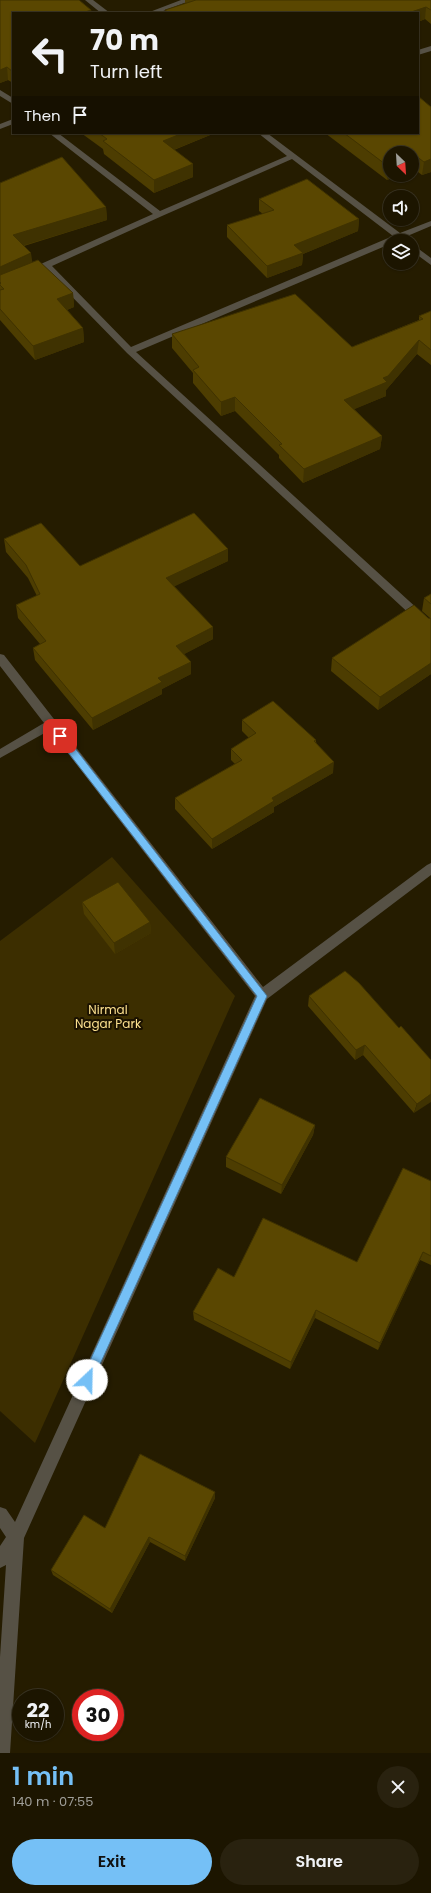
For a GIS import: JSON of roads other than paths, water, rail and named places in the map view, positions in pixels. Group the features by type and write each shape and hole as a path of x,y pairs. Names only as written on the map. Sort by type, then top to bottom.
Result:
{"street":[{"path":"89,0 105,12"},
{"path":"154,12 188,0"},
{"path":"419,53 431,48"},
{"path":"0,92 12,101"},
{"path":"0,127 12,121"},
{"path":"54,134 159,214"},
{"path":"263,134 394,234"},
{"path":"33,271 292,156"},
{"path":"410,234 431,223"},
{"path":"130,351 383,246"},
{"path":"419,253 431,262"},
{"path":"46,265 130,351 431,627"},
{"path":"0,658 262,996"},
{"path":"0,754 51,724"},
{"path":"0,1560 16,1537 262,996 431,868"},
{"path":"0,1515 16,1537 2,1753"}],"park label":[{"name":"Nirmal Nagar Park","path":"108,1016"}]}
